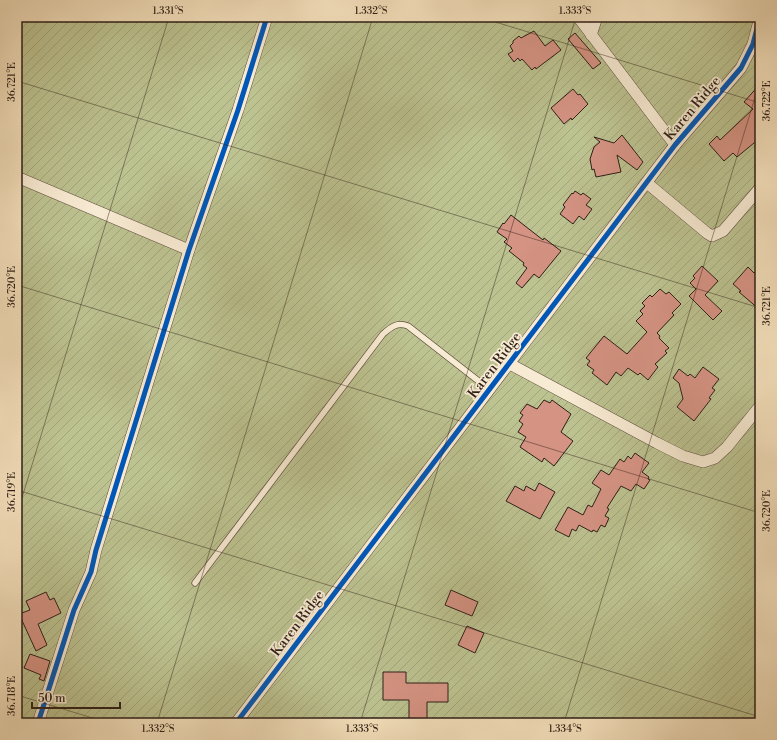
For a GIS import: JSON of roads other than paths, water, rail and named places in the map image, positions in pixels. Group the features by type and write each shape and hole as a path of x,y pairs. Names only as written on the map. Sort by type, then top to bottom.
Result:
{"street":[{"path":"38,723 74,610 91,572 96,550 189,250 238,110 267,17"},
{"path":"578,17 675,145"},
{"path":"591,34 597,17"},
{"name":"Karen Ridge","path":"236,723 675,145 741,68 753,44 760,17"},
{"path":"17,177 189,250"},
{"path":"647,183 712,236 723,231 760,188"},
{"name":"Karen Ridge","path":"510,364 657,443 684,456 703,462 715,458 727,447 760,406"}],"lane":[{"path":"195,583 383,334 392,326 402,324 408,326 490,390"}]}
